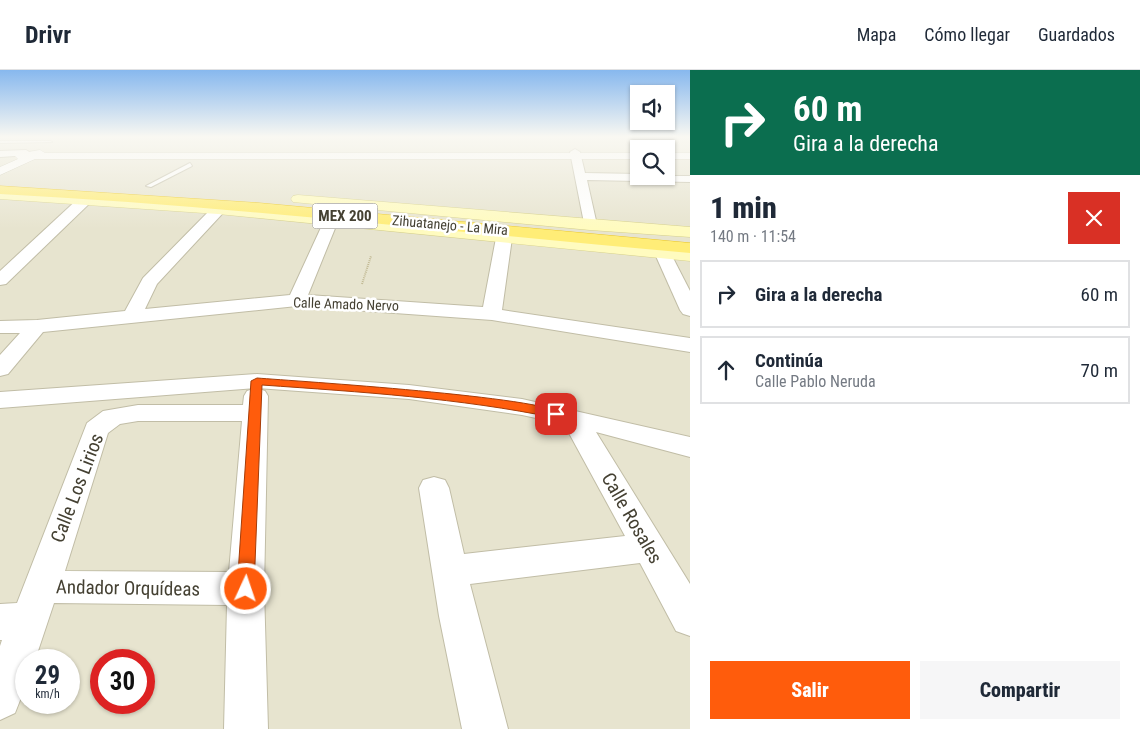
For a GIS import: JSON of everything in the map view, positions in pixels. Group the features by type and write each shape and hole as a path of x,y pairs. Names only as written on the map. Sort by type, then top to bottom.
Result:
{"highway":[{"name":"Zihuatanejo - La Mira","path":"0,182 406,210 690,240"},
{"name":"Zihuatanejo - La Mira","path":"0,190 93,194 228,204 690,248"}],"main road":[{"path":"0,178 149,186 406,210 690,232"},
{"path":"0,195 86,199 218,210 690,256"}],"street":[{"path":"578,168 590,225"},
{"path":"580,176 690,179"},
{"path":"0,280 86,199"},
{"path":"132,316 149,282 218,210"},
{"path":"297,300 331,221"},
{"path":"492,314 504,238"},
{"path":"663,254 690,310"},
{"name":"Calle Amado Nervo","path":"0,328 297,300 492,314 690,345"},
{"path":"0,369 37,326"},
{"path":"0,400 256,397 409,392 522,407 690,446"},
{"path":"246,729 246,589 256,397"},
{"name":"Calle Los Lirios","path":"0,698 24,610 96,429 112,417 256,397"},
{"name":"Calle Rosales","path":"574,418 690,618"},
{"path":"434,488 458,616 485,729"},
{"path":"449,571 649,548"},
{"name":"Andador Orquídeas","path":"24,610 246,589"}],"lane":[{"path":"149,186 185,168"}],"path":[{"path":"355,304 371,256"}],"shaded area":[{"path":"0,168 630,168 630,185 675,185 675,168 690,168 690,729 0,729"}],"route":[{"path":"246,589 257,381 409,392 522,407 556,414"}]}
